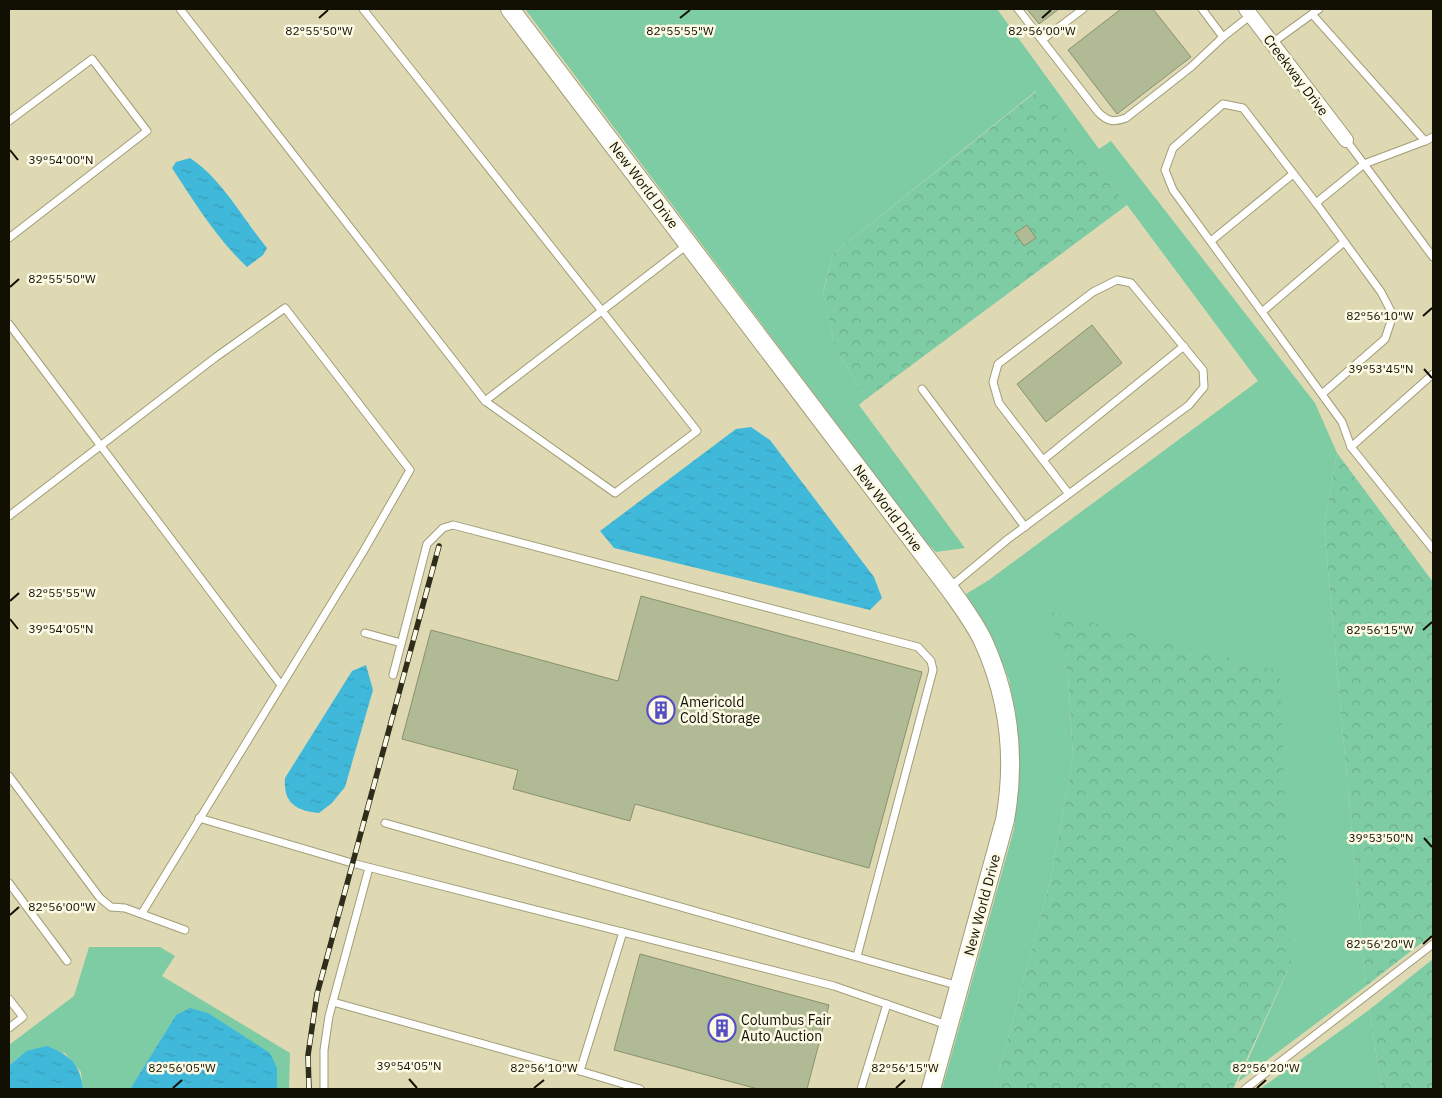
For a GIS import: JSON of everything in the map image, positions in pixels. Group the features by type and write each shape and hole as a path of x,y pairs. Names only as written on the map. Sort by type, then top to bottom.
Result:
{"street":[{"name":"New World Drive","path":"510,9 949,588 984,642 999,681 1011,749 1012,786 1006,820 931,1089"},
{"name":"Creekway Drive","path":"1249,12 1346,140"}],"lane":[{"path":"180,9 486,400 615,493 697,431 363,9"},
{"path":"1018,9 1098,112 1106,120 1116,122 1126,118 1191,68 1249,12"},
{"path":"1042,40 1083,9"},
{"path":"1202,9 1223,37"},
{"path":"1272,43 1319,9"},
{"path":"1312,14 1425,141"},
{"path":"9,121 92,59 147,131 9,238"},
{"path":"1322,394 1385,339 1393,314 1381,292 1243,108 1223,104 1173,148 1165,170 1173,190 1342,422 1351,447 1433,549"},
{"path":"1316,203 1364,164 1433,137"},
{"path":"1346,140 1433,257"},
{"path":"1211,241 1293,174"},
{"path":"1262,312 1344,242"},
{"path":"486,400 688,243"},
{"path":"949,588 1025,527 1190,405 1204,387 1203,370 1131,283 1117,280 1093,292 998,364 993,382 999,403 1069,494"},
{"path":"9,516 216,357 285,308 410,470 363,552 198,818 142,913"},
{"path":"9,324 281,685"},
{"path":"1042,460 1184,346"},
{"path":"1351,447 1432,378"},
{"path":"922,389 1025,527"},
{"path":"393,675 427,544 444,528 453,525 918,647 931,661 933,670 857,956"},
{"path":"365,633 401,643"},
{"path":"9,776 100,898 111,907 142,913 185,930"},
{"path":"198,818 369,868 834,986 949,1025"},
{"path":"385,823 960,986"},
{"path":"324,1089 324,1050 333,1002 369,868"},
{"path":"9,883 67,961"},
{"path":"580,1071 623,932"},
{"path":"1245,1089 1433,944"},
{"path":"9,999 23,1017 9,1028"},
{"path":"333,1002 640,1089"},
{"path":"861,1089 887,1004"}],"green space":[{"path":"525,9 997,9 1099,149 1111,141 1315,403 1337,453 1324,527 1366,986 1238,1082 1291,963 1048,611 1068,674 1073,757 1050,883 994,1089 942,1089 1014,829 1019,775 1016,721 1009,680 992,640 966,594 989,580 1258,381 1127,205 1036,91 833,254 823,292 835,347 866,399 859,405 965,548 936,552 925,541"},
{"path":"1037,91 1127,205 866,399 835,347 823,293 833,254"},
{"path":"1337,453 1433,582 1433,934 1366,986 1324,527"},
{"path":"1047,611 1280,671 1291,963 1233,1089 994,1089 1050,883 1073,757 1068,674"},
{"path":"89,947 160,947 175,956 162,976 290,1053 289,1089 277,1089 277,1068 176,1015 130,1089 83,1089 81,1072 65,1053 26,1051 9,1066 9,1045 74,996"},
{"path":"1433,959 1433,1089 1382,1089 1369,1010"},
{"path":"1369,1010 1382,1089 1260,1089"}],"water":[{"path":"190,158 202,167 222,188 267,248 263,255 247,267 216,233 172,168 176,162"},
{"path":"751,427 770,440 874,577 882,598 870,610 614,548 600,531 736,429"},
{"path":"366,665 373,690 345,787 332,803 319,813 298,808 289,800 286,794 285,778 352,671"},
{"path":"190,1008 208,1013 270,1053 277,1068 277,1089 130,1089 176,1015"},
{"path":"47,1046 68,1057 79,1073 83,1089 9,1089 9,1066 26,1051"}],"building":[{"path":"1027,9 1059,9 1039,24"},
{"path":"1121,9 1153,9 1191,57 1117,114 1068,50"},
{"path":"1027,225 1036,238 1024,246 1015,233"},
{"path":"1092,325 1122,363 1046,422 1017,384"},
{"name":"Americold Cold Storage","path":"641,596 922,672 869,868 635,804 630,821 513,789 518,770 402,739 431,630 618,681"},
{"name":"Columbus Fair Auto Auction","path":"640,954 829,1005 807,1089 758,1089 614,1050"}],"railway":[{"path":"309,1089 308,1055 317,994 439,546"}],"place":[{"name":"Americold Cold Storage","path":"661,710"},
{"name":"Columbus Fair Auto Auction","path":"722,1028"}]}
